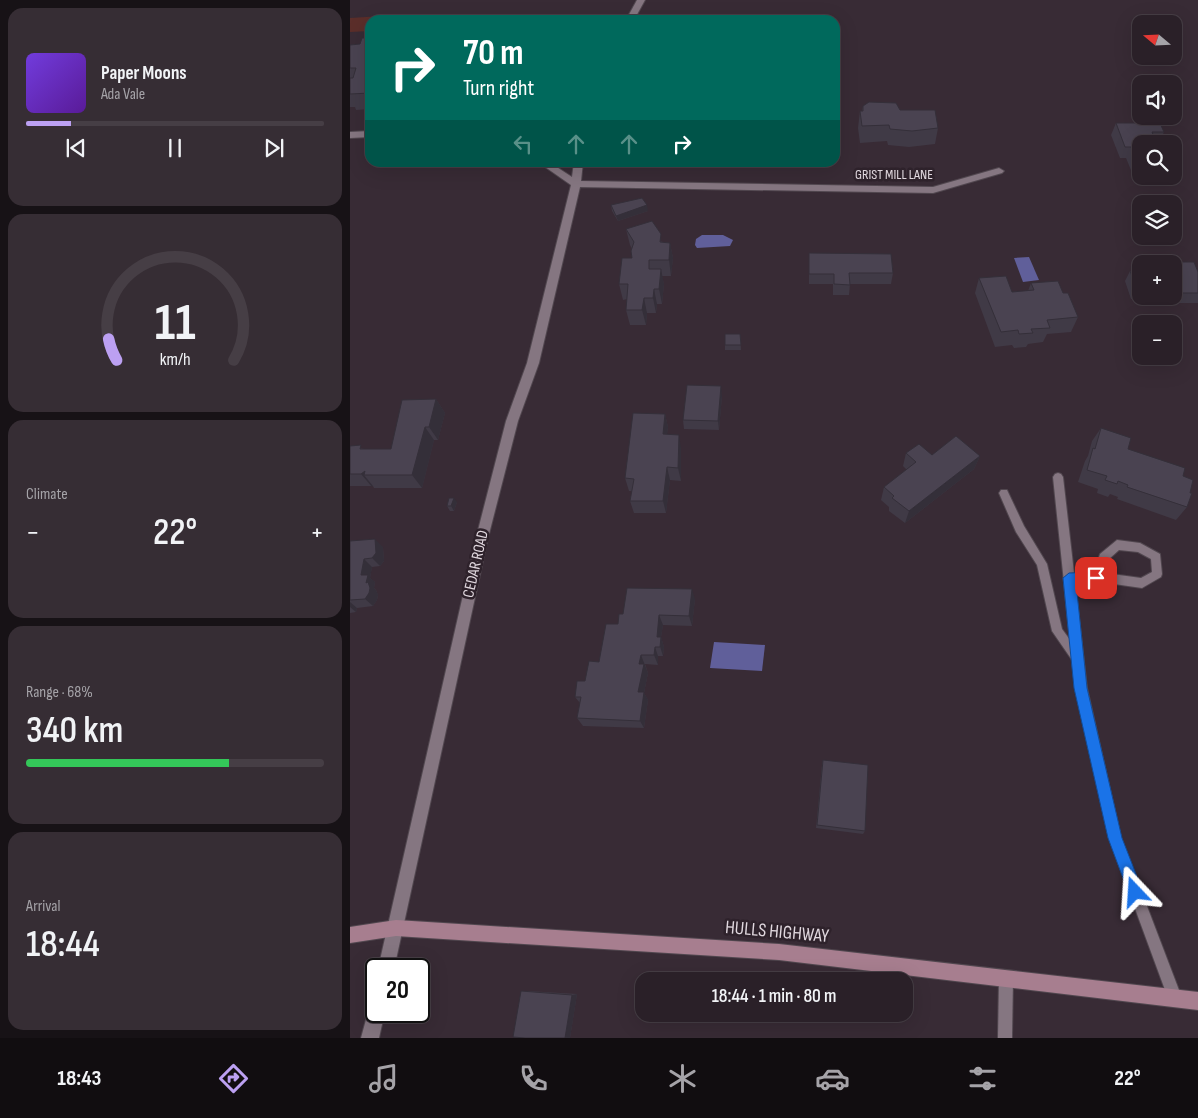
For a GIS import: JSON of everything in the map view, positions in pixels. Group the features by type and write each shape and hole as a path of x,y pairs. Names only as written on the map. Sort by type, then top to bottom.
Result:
{"street":[{"path":"633,15 641,0"},
{"path":"350,135 365,134"},
{"path":"550,167 576,184"},
{"name":"CEDAR ROAD","path":"389,958 482,538 512,421 532,363 576,184 578,167"},
{"name":"GRIST MILL LANE","path":"576,184 933,190 999,170"},
{"name":"HULLS HIGHWAY","path":"350,935 396,928 780,952 1198,1001"},
{"path":"370,1038 373,1023"}],"lane":[{"path":"1058,477 1081,688 1115,838 1175,998"},
{"path":"1004,494 1020,529 1042,564 1057,630 1078,657"},
{"path":"1069,578 1107,578 1142,583 1158,574 1156,557 1140,548 1117,545 1104,557 1107,578"},
{"path":"1004,1038 1006,978"}],"shaded area":[{"path":"365,17 365,31 350,32 350,18"},
{"path":"702,235 723,235 733,240 730,246 697,248 695,245 696,239"},
{"path":"1029,257 1039,280 1023,282 1014,258"},
{"path":"714,642 765,645 762,671 710,668"}],"building":[{"path":"362,38 365,38 365,93 350,94 350,78 353,78 356,68 350,68 350,45 360,44"},
{"path":"869,102 896,103 900,110 935,110 938,128 912,131 890,129 889,125 862,126 860,111 863,111 863,106"},
{"path":"1116,123 1161,125 1164,132 1152,132 1153,135 1132,135 1132,149 1131,147 1125,147"},
{"path":"642,198 647,205 616,216 611,205"},
{"path":"652,221 661,234 660,242 670,243 669,260 649,260 649,269 661,269 659,289 654,289 653,298 644,298 642,310 626,310 628,284 619,284 622,258 632,258 631,251 634,242 626,229"},
{"path":"809,253 891,254 893,273 849,273 850,285 834,284 834,274 809,274"},
{"path":"1182,262 1194,262 1198,272 1198,293 1182,293"},
{"path":"1006,276 1012,292 1034,290 1031,283 1058,281 1063,293 1068,293 1078,317 1047,320 1050,328 1031,329 1033,333 1019,334 1018,330 1001,332 979,278"},
{"path":"725,334 740,334 741,345 725,345"},
{"path":"687,385 721,386 718,421 683,420"},
{"path":"436,399 429,427 425,427 412,475 364,475 365,471 361,474 350,474 350,446 361,445 360,449 391,449 402,400"},
{"path":"633,413 665,414 663,434 679,435 678,468 667,467 663,501 630,501 634,479 625,478"},
{"path":"1101,428 1131,438 1128,449 1185,468 1183,476 1193,480 1190,493 1192,493 1187,507 1127,487 1128,485 1118,481 1117,484 1105,480 1107,476 1087,470"},
{"path":"956,436 980,456 909,511 892,498 894,496 884,487 916,462 906,453 919,444 932,455"},
{"path":"449,498 454,498 451,506 447,506"},
{"path":"375,539 376,553 372,558 364,559 361,575 368,575 366,583 368,582 370,588 369,593 365,599 350,600 350,541"},
{"path":"627,588 692,589 689,616 659,615 657,637 661,637 660,647 655,647 654,655 641,655 639,664 644,664 638,692 644,692 640,721 577,718 581,697 575,697 577,681 585,681 589,661 599,662 606,624 618,624 619,614 623,614"},
{"path":"823,760 868,765 865,831 817,825"},
{"path":"521,991 572,995 565,1038 513,1037"}],"route":[{"path":"1096,578 1069,578 1081,688 1115,838 1135,892"}]}
